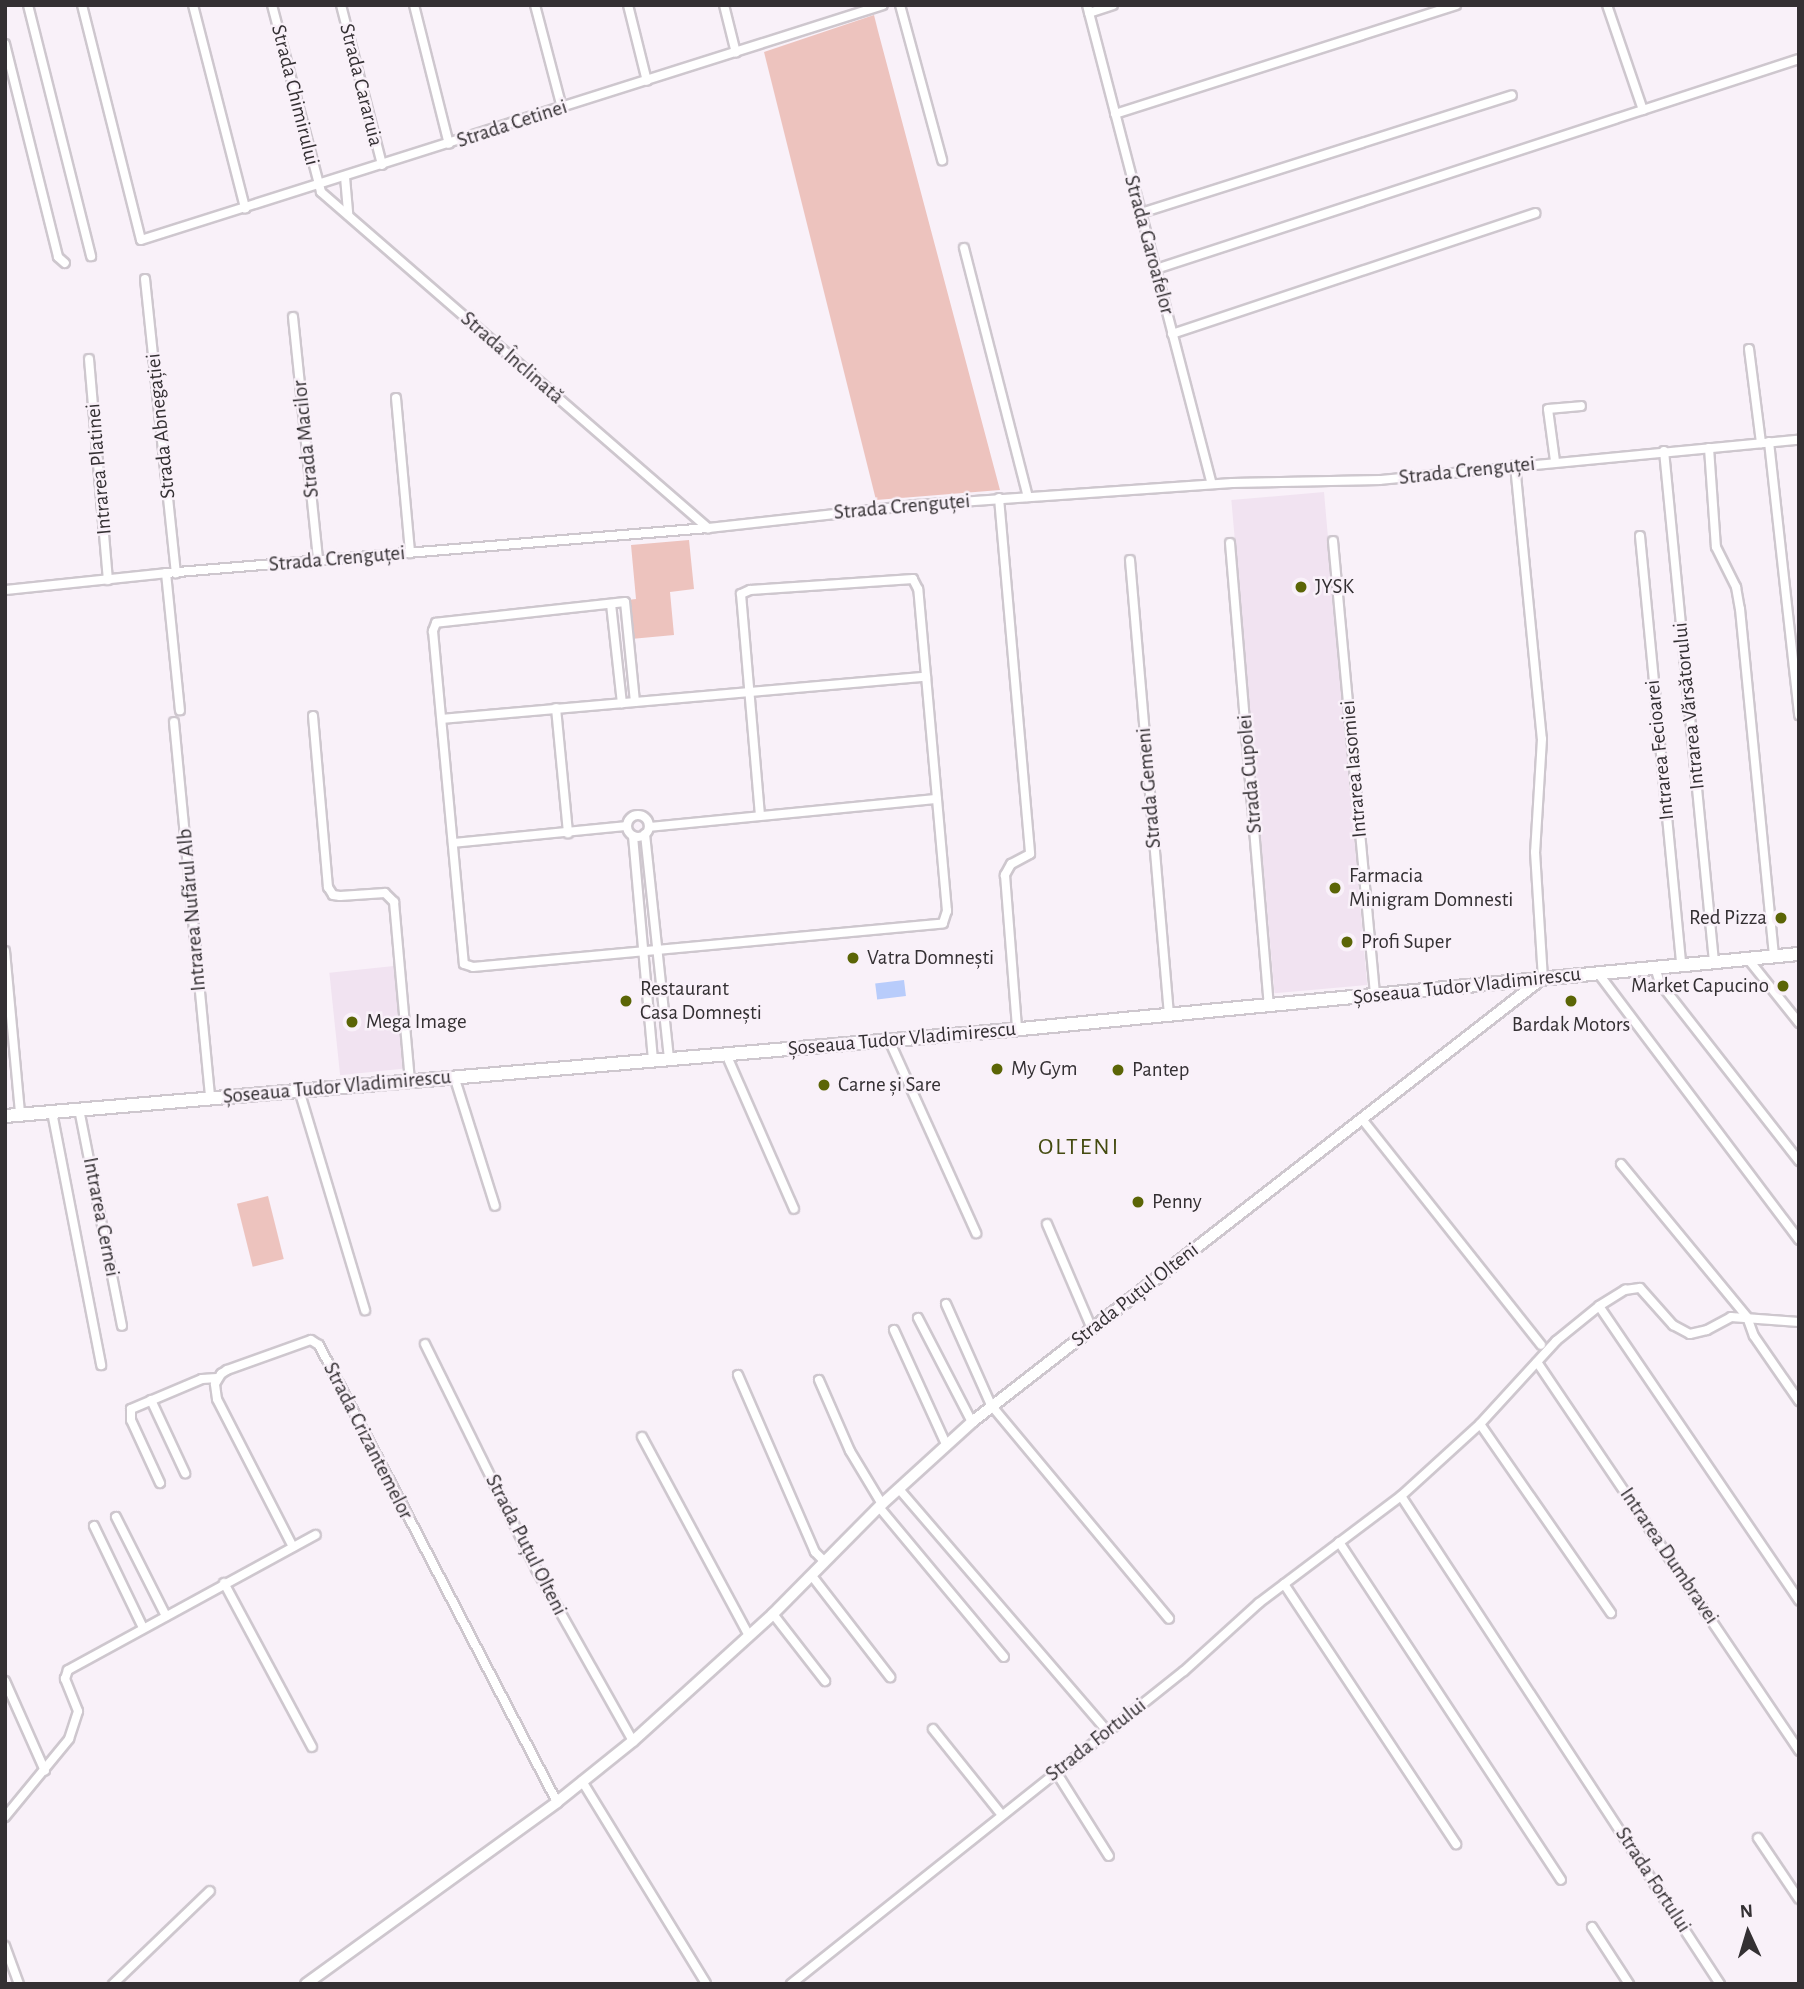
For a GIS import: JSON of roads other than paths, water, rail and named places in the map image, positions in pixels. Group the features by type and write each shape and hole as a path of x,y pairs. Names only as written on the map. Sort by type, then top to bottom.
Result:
{"main road":[{"name":"Șoseaua Tudor Vladimirescu","path":"5,1115 1017,1029 1799,954"}],"street":[{"path":"28,5 91,256"},
{"name":"Strada Cetinei","path":"82,5 141,240 736,54 883,5"},
{"path":"193,5 245,208"},
{"name":"Strada Chimirului","path":"272,5 318,185"},
{"name":"Strada Cararuia","path":"341,5 382,165"},
{"path":"414,5 449,144"},
{"path":"535,5 562,108"},
{"path":"628,5 647,81"},
{"path":"724,5 736,54"},
{"path":"900,5 942,160"},
{"path":"1088,9 1113,5"},
{"path":"1115,114 1456,5"},
{"path":"1607,5 1643,110"},
{"name":"Strada Garoafelor","path":"1088,9 1212,484"},
{"path":"5,44 58,257 65,263"},
{"path":"1156,270 1799,59"},
{"path":"1141,213 1512,95"},
{"path":"345,177 348,215"},
{"name":"Strada Înclinată","path":"318,185 321,192 708,528"},
{"path":"1172,334 1535,213"},
{"path":"964,248 1028,497"},
{"name":"Strada Abnegației","path":"145,279 176,573"},
{"name":"Strada Macilor","path":"293,317 318,561"},
{"path":"1749,349 1765,442 1799,715"},
{"name":"Intrarea Platinei","path":"89,359 108,580"},
{"path":"396,398 410,554"},
{"path":"1555,461 1548,410 1581,406"},
{"name":"Strada Crenguței","path":"5,590 166,573 708,528 999,499 1212,484 1380,480 1555,461 1799,440"},
{"path":"1709,447 1716,547 1736,587 1740,608 1774,957"},
{"name":"Intrarea Vărsătorului","path":"1664,451 1714,962"},
{"path":"1515,466 1542,739 1543,765 1535,852 1543,978"},
{"path":"999,499 1030,854 1024,860 1011,864 1005,875 1017,1029"},
{"name":"Intrarea Fecioarei","path":"1640,536 1681,965"},
{"name":"Intrarea Iasomiei","path":"1333,541 1375,996"},
{"name":"Strada Cupolei","path":"1230,543 1269,1006"},
{"name":"Strada Gemeni","path":"1130,560 1169,1015"},
{"path":"166,573 180,710"},
{"path":"635,702 625,602 436,623 433,631 463,960 468,966 943,923 947,911 918,589 914,579 743,592 741,598 760,814"},
{"path":"611,604 622,703"},
{"path":"442,719 926,677"},
{"path":"556,708 568,833"},
{"path":"313,716 328,887 333,895 340,897 385,893 394,902 410,1080"},
{"name":"Intrarea Nufărul Alb","path":"174,722 210,1098"},
{"path":"634,836 647,830 760,814 937,799"},
{"path":"626,827 629,818 638,814 645,817 669,1059"},
{"path":"453,843 626,827"},
{"path":"626,827 634,836 653,1060"},
{"path":"637,895 652,893"},
{"path":"5,951 20,1114"},
{"path":"1748,959 1799,1023"},
{"path":"1655,967 1660,982 1799,1161"},
{"path":"1598,973 1799,1240"},
{"name":"Strada Puțul Olteni","path":"306,1984 557,1802 634,1741 773,1614 881,1506 991,1405 1543,978"},
{"path":"889,1040 976,1233"},
{"path":"726,1054 794,1209"},
{"path":"454,1076 495,1206"},
{"path":"299,1090 365,1310"},
{"name":"Intrarea Cernei","path":"79,1109 122,1326"},
{"path":"52,1112 101,1365"},
{"path":"1362,1119 1541,1345"},
{"path":"1621,1164 1747,1317 1754,1336 1799,1401"},
{"path":"1047,1224 1092,1329"},
{"name":"Strada Fortului","path":"791,1984 1184,1671 1284,1584 1401,1496 1480,1424 1556,1341 1599,1306 1625,1290 1640,1288 1673,1325 1690,1334 1707,1330 1731,1317 1799,1322"},
{"path":"946,1304 991,1405 1169,1619"},
{"path":"1599,1306 1799,1600"},
{"path":"918,1318 972,1422"},
{"path":"894,1330 946,1444"},
{"name":"Strada Crizantemelor","path":"151,1400 202,1379 217,1378 227,1370 306,1341 319,1345 557,1802"},
{"name":"Strada Puțul Olteni","path":"425,1344 536,1569 634,1741"},
{"name":"Intrarea Dumbravei","path":"1537,1362 1799,1751"},
{"path":"738,1375 816,1552 825,1562"},
{"path":"217,1378 217,1399 293,1547"},
{"path":"819,1380 881,1506 1004,1657"},
{"path":"160,1483 128,1414 135,1406 151,1400 185,1474"},
{"path":"1480,1424 1611,1613"},
{"path":"642,1437 749,1636"},
{"path":"899,1489 1107,1731"},
{"name":"Strada Fortului","path":"1401,1496 1720,1984"},
{"path":"116,1517 166,1616"},
{"path":"94,1526 143,1629"},
{"path":"5,1817 69,1739 78,1712 65,1679 68,1670 316,1535"},
{"path":"1339,1542 1561,1880"},
{"path":"812,1576 890,1677"},
{"path":"224,1583 312,1747"},
{"path":"1284,1584 1456,1844"},
{"path":"773,1614 825,1681"},
{"path":"5,1681 46,1770"},
{"path":"933,1729 1002,1815"},
{"path":"1056,1772 1109,1856"},
{"path":"582,1782 706,1983"},
{"path":"1758,1838 1799,1899"},
{"path":"113,1984 210,1891"},
{"path":"1592,1927 1629,1984"},
{"path":"5,1946 19,1984"}],"water":[{"path":"904,980 906,996 877,999 875,984"}],"place":[{"name":"JYSK","path":"1301,587"},
{"name":"Farmacia Minigram Domnesti","path":"1335,888"},
{"name":"Red Pizza","path":"1781,918"},
{"name":"Profi Super","path":"1347,942"},
{"name":"Vatra Domnești","path":"853,958"},
{"name":"Market Capucino","path":"1783,986"},
{"name":"Restaurant Casa Domnești","path":"626,1001"},
{"name":"Bardak Motors","path":"1571,1001"},
{"name":"Mega Image","path":"352,1022"},
{"name":"My Gym","path":"997,1069"},
{"name":"Pantep","path":"1118,1070"},
{"name":"Carne și Sare","path":"824,1085"},
{"name":"Penny","path":"1138,1202"}],"district":[{"name":"OLTENI","path":"1079,1148"}]}
